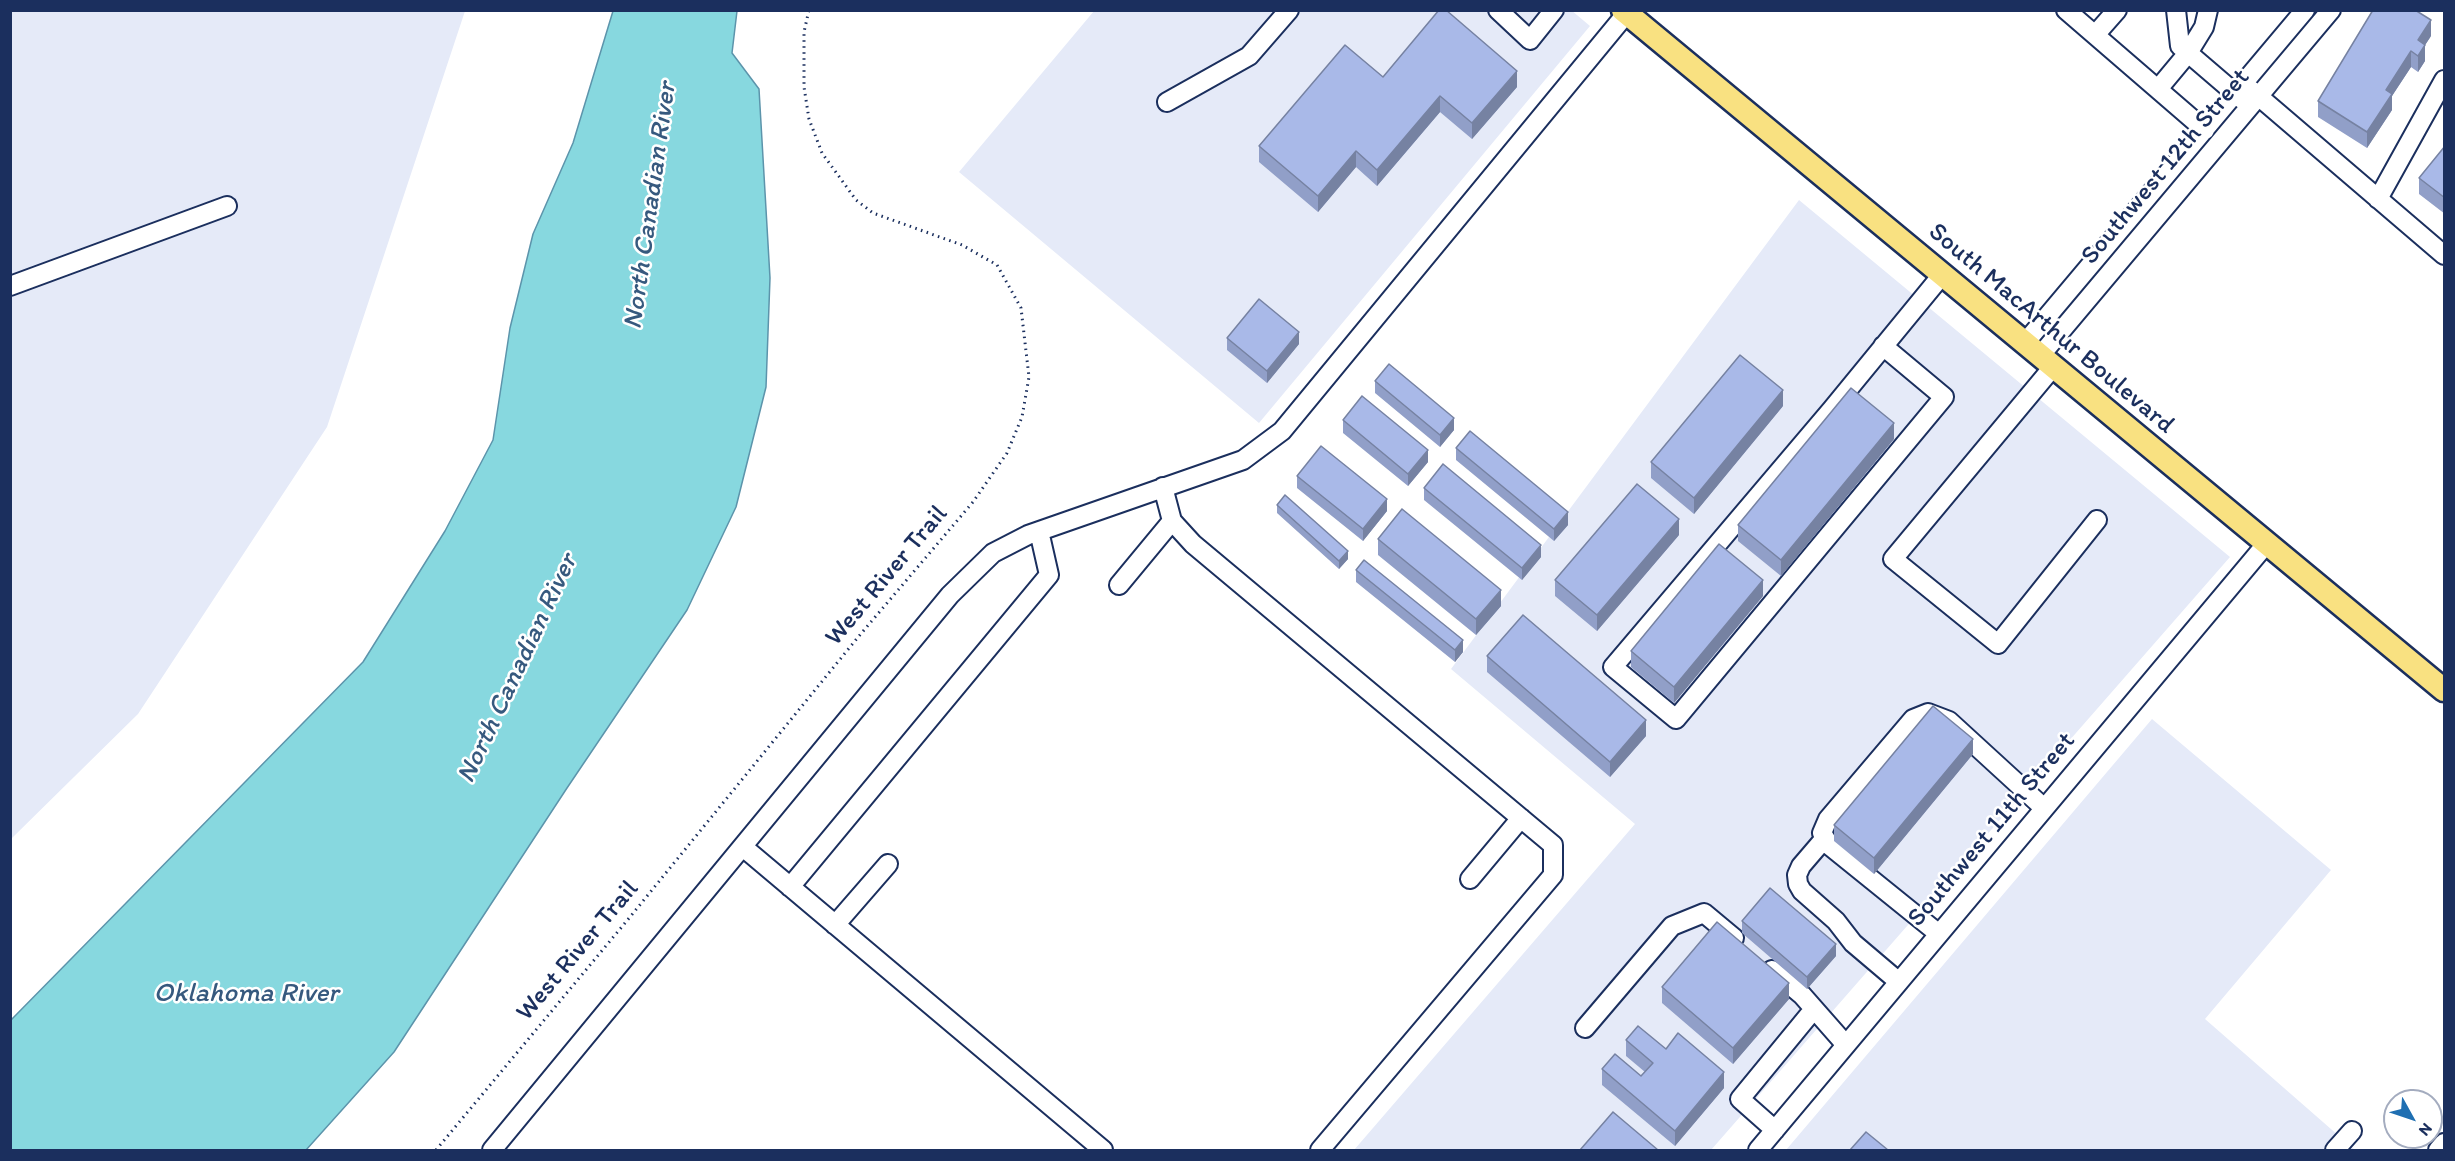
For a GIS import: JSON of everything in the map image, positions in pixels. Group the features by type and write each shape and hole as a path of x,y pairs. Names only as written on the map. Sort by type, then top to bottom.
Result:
{"main road":[{"name":"South MacArthur Boulevard","path":"1624,12 2445,690"}],"street":[{"path":"1167,102 1250,56 1289,10"},
{"path":"1498,10 1530,40 1554,10"},
{"path":"2066,10 2205,130"},
{"path":"2095,35 2117,10"},
{"path":"2176,10 2180,46 2240,88 2445,255"},
{"path":"2158,89 2188,53 2204,27 2208,10"},
{"name":"Southwest 12th Street","path":"2039,356 2205,130 2305,10"},
{"name":"Southwest 12th Street","path":"2039,356 2331,10"},
{"path":"492,1150 950,595 993,553 1039,531 1243,460 1282,431 1624,12"},
{"path":"2378,199 2445,80"},
{"path":"10,286 227,206"},
{"path":"1883,346 1944,397 1676,719 1613,667 1942,275"},
{"path":"2039,356 1893,559 1998,644 2097,520"},
{"path":"1163,487 1172,521 1193,544 1553,845 1553,875 1320,1150"},
{"path":"1119,585 1172,521"},
{"path":"790,887 1049,575 1039,531"},
{"name":"Southwest 11th Street","path":"1768,1143 1846,1045 2267,543"},
{"path":"1939,934 1830,846 1822,833 1828,819 1913,719 1928,713 1949,720 2044,808"},
{"path":"1470,879 1521,818"},
{"path":"1825,838 1801,867 1797,875 1798,884 1802,891 1836,921 1853,943 1899,982"},
{"path":"743,847 1103,1150"},
{"path":"835,925 888,864"},
{"path":"1585,1028 1672,926 1704,913 1802,995 1846,1045"},
{"path":"1768,1143 1740,1099 1814,1009"},
{"path":"2335,1150 2352,1131"},
{"path":"2438,1150 2445,1143"}],"path":[{"name":"West River Trail","path":"436,1150 859,636 973,502 1007,453 1022,417 1029,377 1021,308 997,265 986,256 962,245 873,213 856,200 822,153 809,119 804,87 804,32 809,10"}],"shaded area":[{"path":"1571,10 1590,26 1259,423 959,172 1094,11"},
{"path":"11,11 465,11 327,427 138,714 11,839"},
{"path":"1799,200 2230,557 1711,1150 1354,1150 1635,824 1451,669"},
{"path":"2152,719 2331,870 2205,1019 2355,1150 1786,1150"}],"water":[{"name":"Oklahoma River","path":"613,11 737,11 732,53 759,89 770,278 766,387 736,507 687,610 394,1052 306,1150 11,1150 11,1020 363,662 445,531 493,440 510,328 533,234 573,143"}],"building":[{"path":"1439,10 1446,10 1517,71 1472,123 1440,96 1377,170 1356,151 1318,196 1259,146 1345,45 1383,77"},
{"path":"2373,10 2415,10 2431,20 2418,40 2425,45 2418,56 2411,51 2386,90 2392,94 2367,132 2318,101"},
{"path":"2445,146 2445,198 2419,178"},
{"path":"1259,299 1299,332 1267,371 1227,338"},
{"path":"1740,355 1783,390 1694,498 1651,462"},
{"path":"1389,364 1454,418 1440,435 1375,381"},
{"path":"1851,388 1894,423 1781,560 1738,525"},
{"path":"1362,396 1428,450 1408,474 1343,420"},
{"path":"1470,431 1568,512 1554,529 1456,448"},
{"path":"1321,446 1387,499 1363,529 1297,476"},
{"path":"1443,464 1541,545 1522,568 1424,488"},
{"path":"1637,484 1679,519 1597,615 1555,580"},
{"path":"1285,495 1348,551 1339,561 1277,505"},
{"path":"1402,509 1501,590 1476,619 1378,539"},
{"path":"1719,544 1763,580 1674,687 1631,651"},
{"path":"1364,560 1463,640 1455,650 1356,570"},
{"path":"1523,615 1646,720 1610,762 1487,656"},
{"path":"1933,706 1973,739 1874,858 1834,825"},
{"path":"1770,888 1836,944 1807,977 1742,921"},
{"path":"1717,922 1789,983 1733,1048 1662,987"},
{"path":"1638,1026 1666,1049 1678,1033 1724,1072 1675,1131 1602,1069 1615,1054 1641,1076 1653,1063 1626,1040"},
{"path":"1613,1112 1658,1150 1580,1150"},
{"path":"1866,1132 1888,1150 1850,1150"}],"water label":[{"name":"North Canadian River","path":"651,206"},
{"name":"North Canadian River","path":"518,669"}]}
